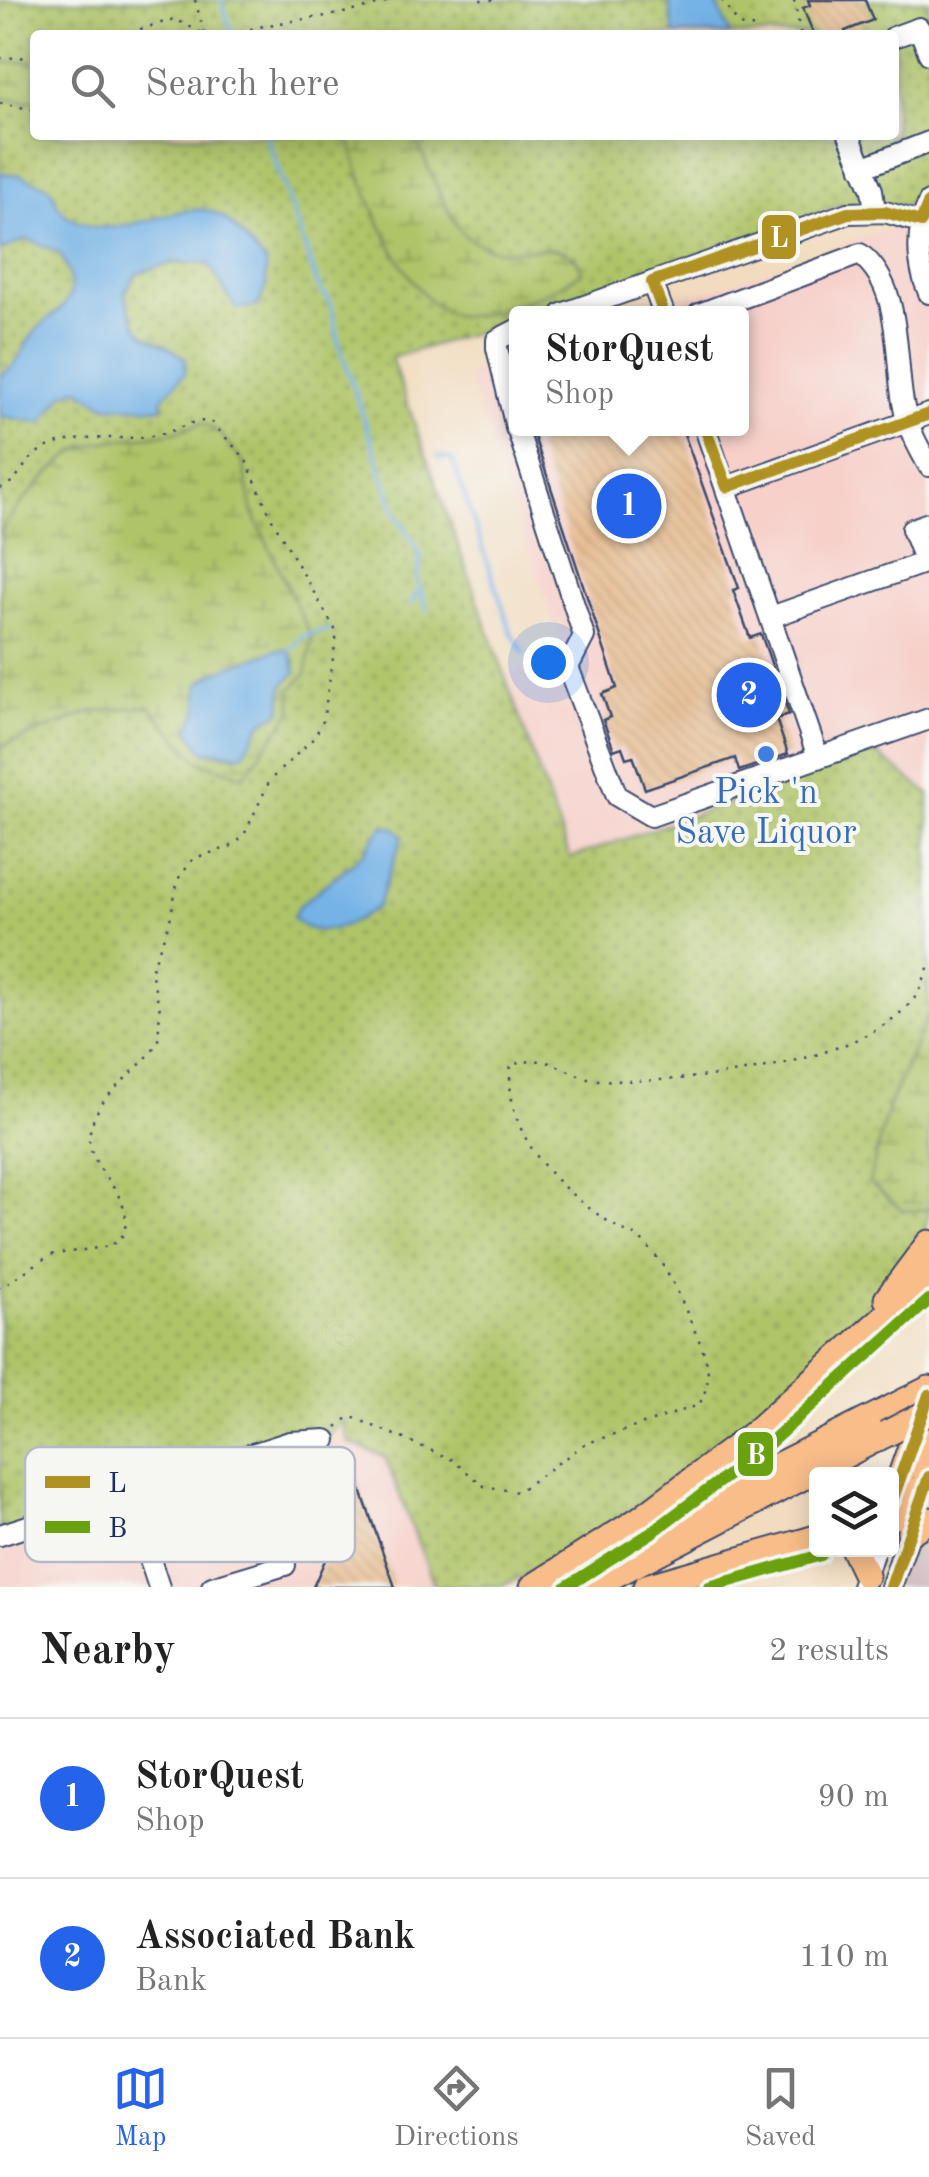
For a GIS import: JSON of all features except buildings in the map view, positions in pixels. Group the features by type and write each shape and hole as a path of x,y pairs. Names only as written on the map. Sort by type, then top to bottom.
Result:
{"main road":[{"path":"817,1376 888,1297 929,1243"},
{"path":"533,1587 682,1490 754,1434 929,1277"},
{"path":"533,1587 897,1403 929,1392"},
{"path":"899,1480 929,1392"},
{"path":"590,1587 886,1434 929,1416"},
{"path":"906,1525 928,1481 919,1450 929,1416"},
{"path":"646,1587 809,1540"},
{"path":"856,1557 864,1581"}],"street":[{"path":"899,35 919,28 929,54"},
{"path":"851,140 875,211"},
{"path":"862,168 929,142"},
{"path":"584,306 820,221 875,211 926,216 920,267 929,292"},
{"path":"720,306 860,254 871,263 892,314 908,422 929,466"},
{"path":"652,282 661,306"},
{"path":"509,334 498,340 509,380"},
{"path":"726,486 929,414"},
{"path":"520,436 584,636 568,667 617,796 651,816 929,719"},
{"path":"709,436 818,758"},
{"path":"771,618 927,562 912,529 929,524"},
{"path":"274,1447 326,1440"},
{"path":"891,1587 906,1525"},
{"path":"0,1535 25,1527"},
{"path":"864,1581 872,1557"},
{"path":"151,1562 159,1587"},
{"path":"212,1587 285,1565"}],"path":[{"path":"195,0 204,30"},
{"path":"245,30 360,10 391,0"},
{"path":"480,0 495,0"},
{"path":"722,0 739,24 756,28"},
{"path":"794,0 800,30"},
{"path":"136,30 175,18 197,30"},
{"path":"0,58 30,57"},
{"path":"0,103 30,109"},
{"path":"0,488 10,485 32,458 48,448 114,436 165,434 195,422 210,422 244,458 272,520 337,633 323,721 314,738 270,780 244,837 230,847 194,858 178,879 166,932 151,971 160,1010 158,1041 147,1057 122,1078 90,1128 94,1157 126,1206 122,1235 111,1246 50,1256 0,1288"},
{"path":"326,1440 350,1416 450,1459 484,1486 517,1492 585,1444 699,1405 710,1383 710,1365 675,1282 639,1237 616,1226 539,1165 526,1140 508,1084 511,1064 540,1061 596,1080 658,1082 754,1068 836,1046 893,1020 916,997 929,966"}],"shaded area":[{"path":"929,216 929,794 875,752 570,859 506,673 564,652 467,373 509,358 509,436 749,436 749,306 663,306"},
{"path":"309,1438 348,1442 385,1457 435,1587 0,1587 0,1535 25,1527 25,1562 355,1562 355,1447 280,1447"},
{"path":"925,1488 929,1587 891,1587"}],"green space":[{"path":"0,0 929,0 929,185 917,205 841,205 554,306 509,306 509,322 391,358 570,858 875,752 929,794 929,1013 888,1107 903,1210 929,1209 914,1252 875,1304 818,1361 750,1420 608,1525 548,1563 503,1585 435,1587 385,1457 348,1442 342,1421 326,1440 302,1447 25,1447 25,1528 0,1535"},
{"path":"30,61 30,101 0,98 0,63"},
{"path":"351,140 416,140 447,208 470,239 503,251 561,250 577,261 582,272 538,296 501,310 453,315 436,306 402,265 373,208"},
{"path":"202,423 219,432 243,463 253,513 312,639 306,674 291,690 292,711 244,776 198,761 149,706 91,712 0,747 2,531 38,485 73,453 112,440","holes":["272,653 295,659 296,672 283,685 281,712 266,718 236,756 203,751 189,730 198,710 199,684 216,672"]},
{"path":"929,1013 929,1209 903,1211 869,1182 888,1107"}],"water":[{"path":"669,0 715,0 729,30 673,30"},
{"path":"0,173 20,175 49,187 64,213 81,223 100,227 195,210 218,215 266,262 266,288 258,306 236,309 209,264 172,263 137,273 125,292 136,323 147,336 186,359 185,373 162,399 163,408 106,406 78,389 63,395 42,423 0,416 0,377 16,363 37,329 64,305 71,286 59,252 26,239 0,251"},
{"path":"276,650 290,650 296,672 283,685 281,712 262,723 243,754 203,751 189,730 198,710 199,684 216,672"},
{"path":"383,826 395,828 403,836 377,907 334,929 312,929 293,917 300,905 361,856"}],"waterway":[{"path":"221,0 231,30"},
{"path":"268,140 318,285 331,304 339,344 395,511 421,556 417,580 427,610"},
{"path":"438,457 452,459 512,634 524,653"},
{"path":"411,603 419,591"},
{"path":"290,650 303,636 330,630"}],"transit line":[{"name":"L","path":"661,306 652,282 848,213 885,212 921,222 929,202"},
{"name":"L","path":"708,436 727,487 929,414"},
{"name":"B","path":"566,1587 651,1533 764,1448 929,1300"},
{"name":"L","path":"899,1481 929,1395"},
{"name":"L","path":"891,1587 929,1477"},
{"name":"B","path":"709,1587 814,1557"}],"place":[{"name":"StorQuest","path":"629,506"},
{"name":"Associated Bank","path":"749,695"},
{"name":"Pick 'n Save Liquor","path":"766,754"}]}
